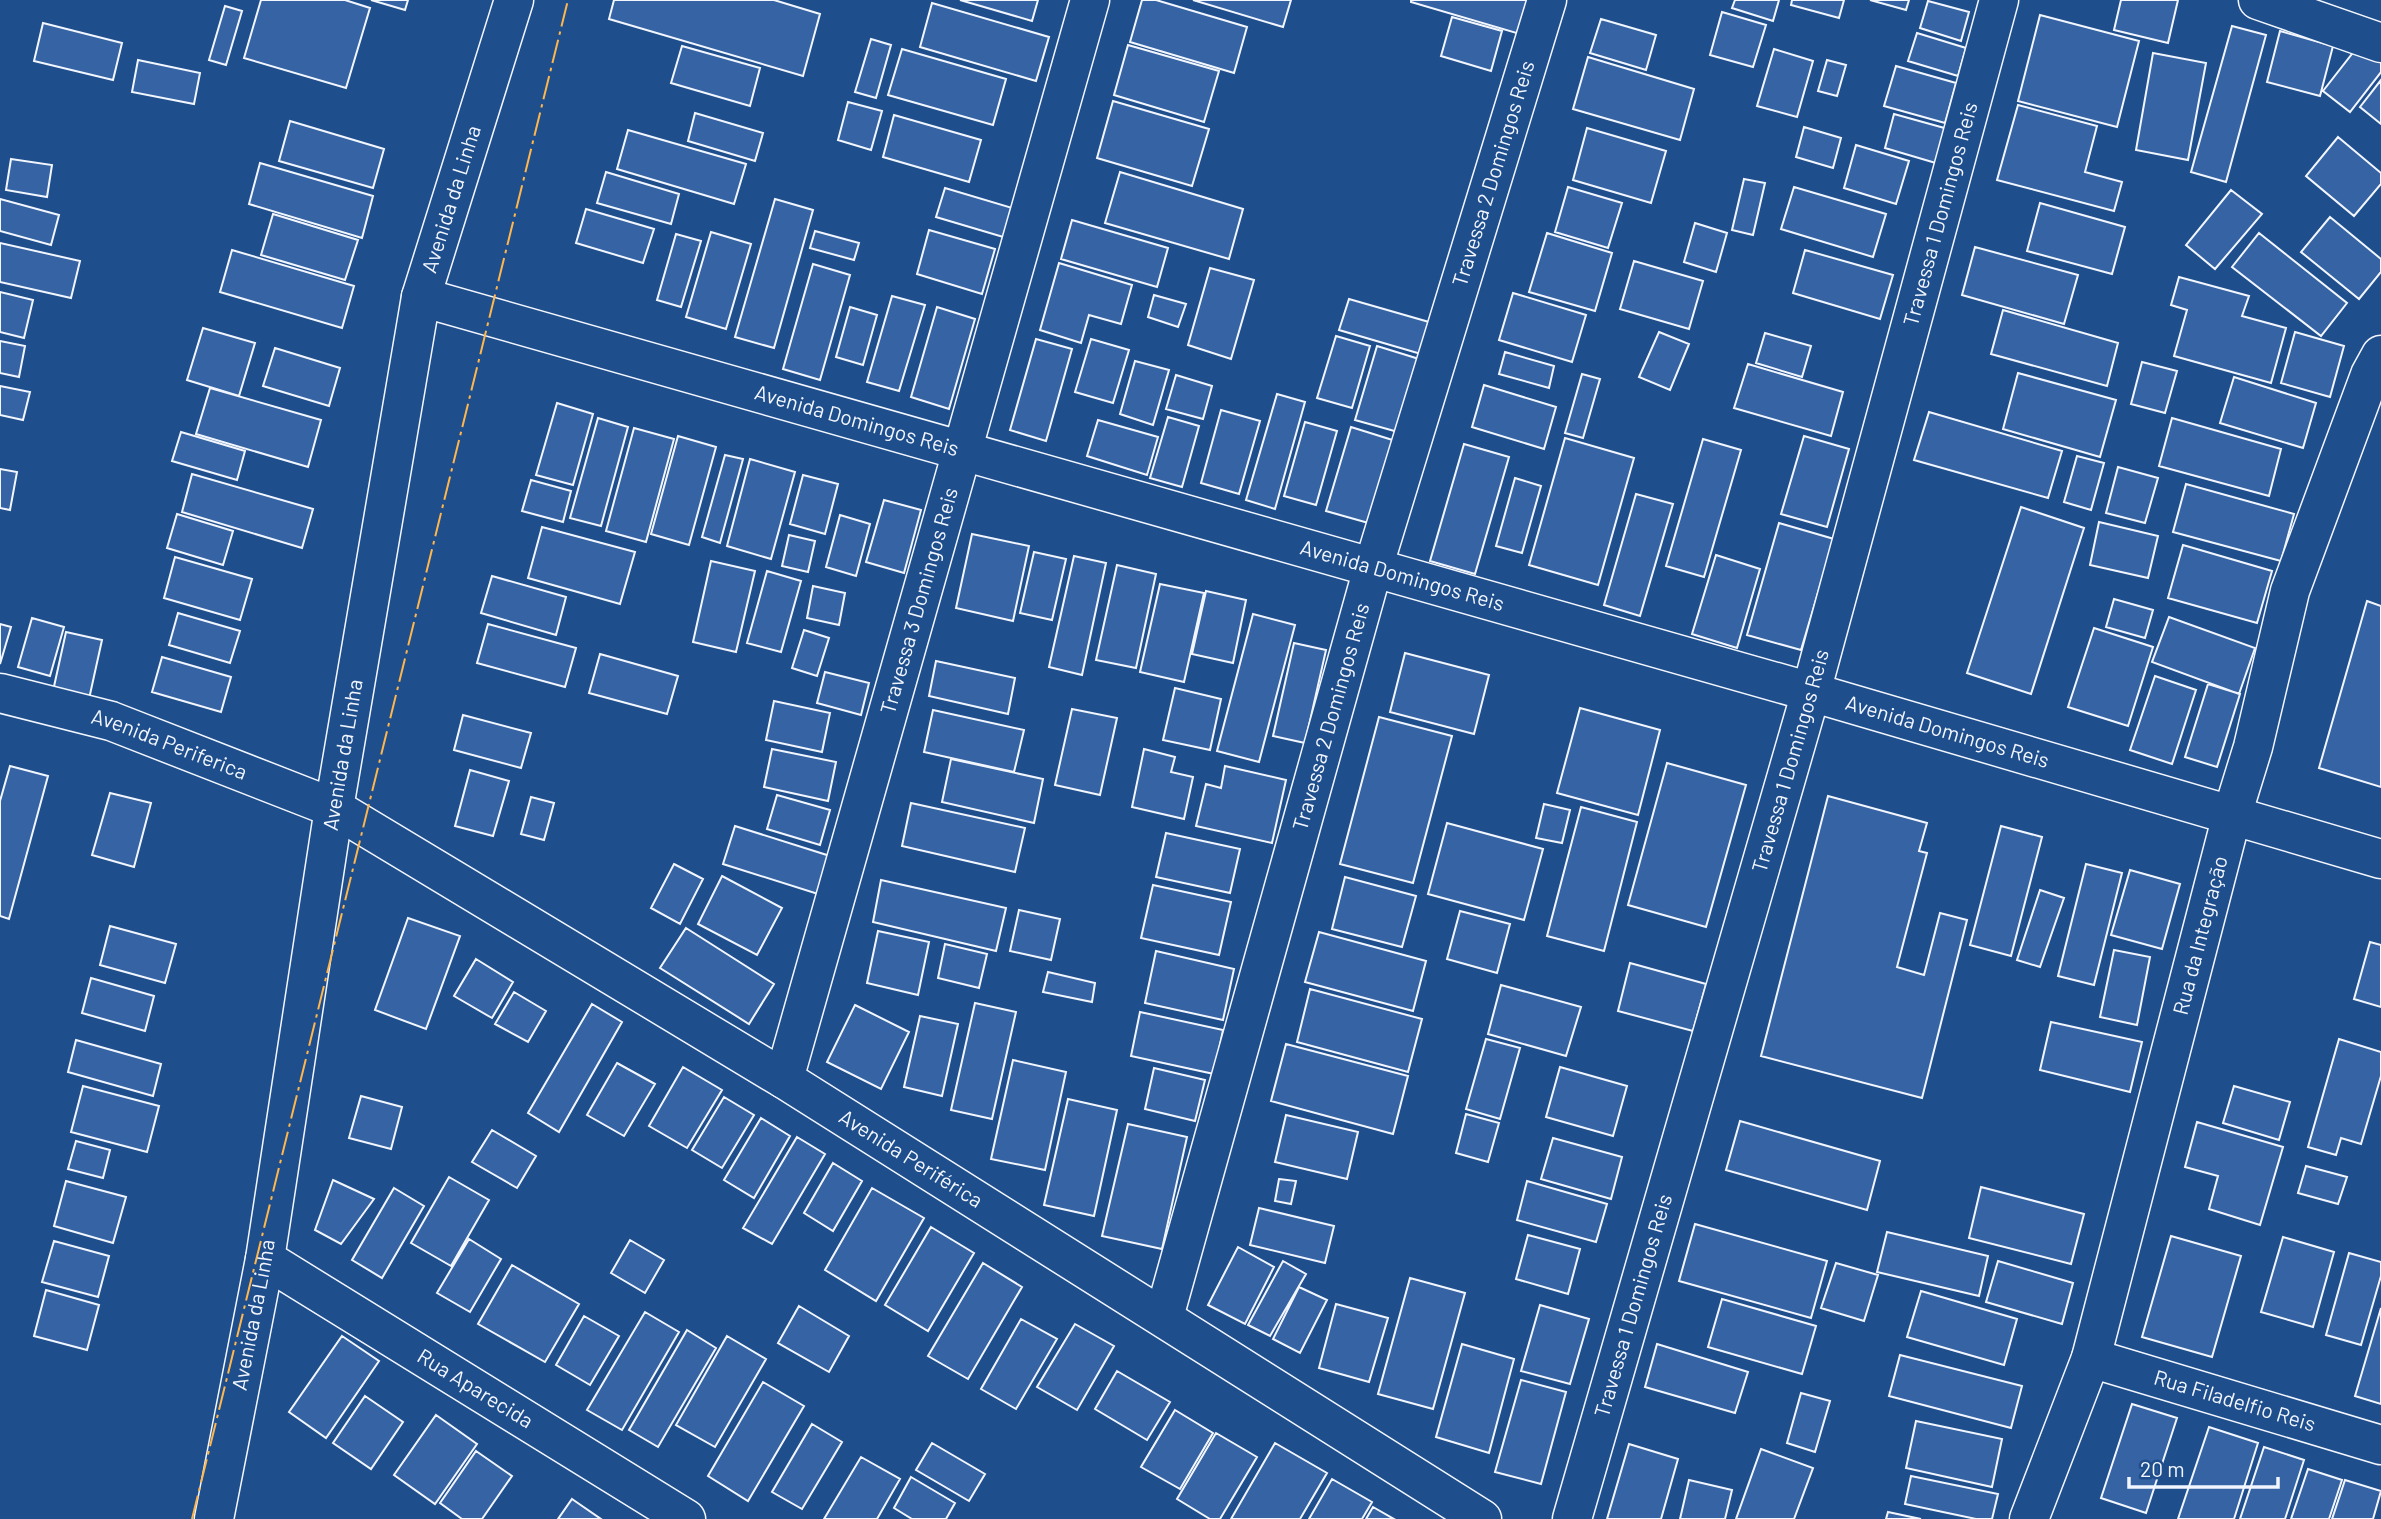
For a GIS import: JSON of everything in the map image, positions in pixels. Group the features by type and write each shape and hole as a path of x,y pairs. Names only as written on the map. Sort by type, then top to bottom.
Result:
{"street":[{"name":"Avenida da Linha","path":"214,1519 265,1259 334,808 421,297 514,0"},
{"name":"Travessa 3 Domingos Reis","path":"784,1079 1090,0"},
{"name":"Travessa 2 Domingos Reis","path":"1164,1317 1373,568 1546,0"},
{"name":"Travessa 1 Domingos Reis","path":"1572,1519 1811,691 1999,0"},
{"path":"2258,0 2381,43"},
{"name":"Avenida Domingos Reis","path":"421,297 1811,691 2381,859"},
{"name":"Rua da Integração","path":"2029,1519 2091,1358 2232,815 2253,747 2290,591 2377,369"},
{"name":"Avenida Periferica","path":"0,693 111,722 334,808"},
{"name":"Avenida Periférica","path":"334,808 784,1079 1482,1519"},
{"name":"Rua Aparecida","path":"265,1259 683,1518"},
{"name":"Rua Filadelfio Reis","path":"2091,1358 2381,1445"}],"building":[{"path":"261,0 345,0 370,8 346,88 244,58"},
{"path":"371,0 408,0 405,10"},
{"path":"614,0 774,0 820,14 803,76 609,19"},
{"path":"960,0 1038,0 1032,21"},
{"path":"1142,0 1156,0 1247,27 1234,73 1130,42"},
{"path":"1193,0 1291,0 1283,27"},
{"path":"1411,0 1538,0 1527,36"},
{"path":"1735,0 1779,0 1773,21 1732,8"},
{"path":"1792,0 1844,0 1839,18 1791,5"},
{"path":"1870,0 1909,0 1906,10"},
{"path":"2121,0 2178,0 2168,43 2114,30"},
{"path":"1928,1 1969,12 1961,41 1920,28"},
{"path":"932,3 1049,37 1036,81 920,47"},
{"path":"225,6 242,11 226,65 209,60"},
{"path":"1722,12 1766,25 1753,67 1710,55"},
{"path":"2040,15 2139,41 2117,127 2018,101"},
{"path":"1452,17 1502,31 1491,71 1441,56"},
{"path":"1601,19 1656,35 1646,70 1590,53"},
{"path":"43,23 122,43 113,80 34,61"},
{"path":"2232,26 2266,35 2226,182 2191,172"},
{"path":"2280,31 2333,46 2320,96 2267,82"},
{"path":"1917,33 1966,48 1958,76 1908,61"},
{"path":"871,39 891,45 876,98 855,92"},
{"path":"1128,45 1219,71 1204,122 1114,95"},
{"path":"2359,45 2381,62 2381,72 2350,112 2323,91"},
{"path":"682,46 760,68 750,106 671,83"},
{"path":"902,49 1006,79 993,125 888,95"},
{"path":"1774,49 1813,61 1797,117 1757,106"},
{"path":"2153,53 2206,63 2188,160 2136,150"},
{"path":"1588,57 1694,89 1680,140 1573,109"},
{"path":"138,60 200,73 194,104 132,92"},
{"path":"1827,60 1846,65 1837,96 1818,91"},
{"path":"1896,66 1956,83 1945,123 1884,106"},
{"path":"2381,80 2381,124 2360,107"},
{"path":"1113,101 1209,129 1192,186 1097,158"},
{"path":"848,102 882,111 871,150 838,140"},
{"path":"2018,105 2097,126 2085,172 2122,182 2114,211 1997,180"},
{"path":"695,113 763,133 755,161 688,141"},
{"path":"1894,114 1948,129 1939,164 1885,148"},
{"path":"894,115 981,140 969,182 883,157"},
{"path":"290,121 384,149 373,188 279,161"},
{"path":"1804,127 1841,138 1833,168 1796,157"},
{"path":"1587,128 1666,151 1651,203 1573,180"},
{"path":"628,130 746,164 734,204 617,169"},
{"path":"2338,137 2381,173 2381,184 2354,216 2306,176"},
{"path":"1856,145 1909,161 1896,204 1844,188"},
{"path":"11,159 52,165 47,197 6,190"},
{"path":"260,163 373,196 362,238 249,204"},
{"path":"606,172 679,194 671,224 597,203"},
{"path":"1120,172 1243,209 1229,259 1105,223"},
{"path":"1744,179 1765,183 1753,235 1732,230"},
{"path":"1568,187 1622,203 1608,248 1555,232"},
{"path":"1794,187 1886,214 1873,257 1781,229"},
{"path":"945,188 1019,210 1010,239 936,217"},
{"path":"2231,190 2262,214 2215,269 2186,245"},
{"path":"0,199 59,215 51,245 0,231"},
{"path":"775,199 813,210 774,348 735,337"},
{"path":"2040,203 2125,227 2112,274 2027,251"},
{"path":"586,209 654,229 643,263 576,243"},
{"path":"273,214 358,240 345,280 261,255"},
{"path":"2330,217 2381,259 2381,272 2359,299 2301,252"},
{"path":"1072,220 1168,248 1157,287 1061,259"},
{"path":"1695,223 1727,233 1716,272 1684,262"},
{"path":"929,230 995,249 982,294 917,274"},
{"path":"815,231 859,243 854,260 810,248"},
{"path":"711,232 751,244 726,329 686,317"},
{"path":"1547,233 1612,253 1595,311 1529,292"},
{"path":"2259,233 2347,303 2321,336 2232,267"},
{"path":"676,234 701,241 681,307 657,300"},
{"path":"0,243 80,261 71,298 0,282"},
{"path":"1975,247 2078,275 2064,324 1962,295"},
{"path":"232,250 354,286 342,328 220,292"},
{"path":"1805,250 1893,275 1880,319 1793,293"},
{"path":"1634,261 1703,281 1689,329 1620,309"},
{"path":"1059,263 1132,285 1121,324 1089,315 1081,343 1040,330"},
{"path":"813,264 850,275 820,380 783,369"},
{"path":"1210,268 1254,280 1231,359 1188,345"},
{"path":"2179,277 2249,296 2242,316 2286,328 2271,383 2174,356 2187,310 2171,305"},
{"path":"0,292 33,300 24,338 0,332"},
{"path":"1513,293 1586,315 1572,362 1499,340"},
{"path":"1154,295 1186,304 1178,327 1148,317"},
{"path":"892,296 925,305 899,391 867,382"},
{"path":"1349,299 1429,322 1421,354 1339,330"},
{"path":"850,307 877,315 863,365 836,357"},
{"path":"937,307 975,319 949,409 911,397"},
{"path":"2003,310 2118,343 2107,386 1991,354"},
{"path":"203,328 255,343 239,396 187,380"},
{"path":"1659,332 1689,344 1670,390 1639,377"},
{"path":"2295,332 2344,346 2330,397 2281,383"},
{"path":"1765,333 1811,346 1802,377 1756,363"},
{"path":"1336,336 1370,346 1352,408 1317,398"},
{"path":"1036,339 1072,349 1046,441 1010,430"},
{"path":"1091,339 1129,350 1113,403 1075,392"},
{"path":"0,341 25,346 19,377 0,373"},
{"path":"1377,346 1419,359 1398,432 1355,420"},
{"path":"275,348 340,368 329,406 263,386"},
{"path":"1505,352 1554,366 1549,388 1499,374"},
{"path":"1135,361 1169,370 1153,425 1120,414"},
{"path":"2142,362 2177,371 2165,413 2131,404"},
{"path":"1748,364 1843,392 1831,436 1734,408"},
{"path":"2018,373 2116,400 2100,457 2003,429"},
{"path":"1582,374 1600,379 1583,438 1565,433"},
{"path":"1176,375 1212,386 1203,419 1166,409"},
{"path":"2234,377 2316,403 2303,448 2220,423"},
{"path":"1484,385 1556,407 1544,449 1472,427"},
{"path":"0,386 30,392 23,420 0,415"},
{"path":"210,388 321,420 308,467 196,434"},
{"path":"1277,394 1305,402 1275,509 1246,500"},
{"path":"557,403 593,414 573,485 536,475"},
{"path":"1221,410 1260,421 1239,494 1201,483"},
{"path":"1929,412 2062,451 2048,498 1914,460"},
{"path":"1168,417 1199,426 1182,487 1150,478"},
{"path":"598,418 628,427 601,526 570,518"},
{"path":"2172,418 2281,449 2269,496 2159,466"},
{"path":"1098,420 1158,437 1147,475 1087,456"},
{"path":"1305,422 1337,431 1316,505 1284,496"},
{"path":"1351,427 1402,443 1379,526 1326,511"},
{"path":"634,428 674,439 646,542 606,531"},
{"path":"181,432 245,451 237,480 172,461"},
{"path":"678,436 716,447 689,545 651,534"},
{"path":"1804,436 1849,449 1827,527 1781,514"},
{"path":"1565,438 1634,458 1598,585 1529,565"},
{"path":"1703,439 1741,450 1704,577 1666,566"},
{"path":"1464,444 1509,457 1475,574 1430,561"},
{"path":"725,455 743,459 720,543 702,537"},
{"path":"2077,456 2104,463 2091,510 2064,502"},
{"path":"750,459 795,472 771,559 727,546"},
{"path":"2118,467 2158,478 2145,523 2106,513"},
{"path":"0,469 17,472 10,510 0,508"},
{"path":"192,474 313,509 302,548 182,512"},
{"path":"803,475 838,484 825,534 790,524"},
{"path":"1515,478 1541,486 1522,553 1496,546"},
{"path":"531,480 571,491 563,522 522,511"},
{"path":"2186,484 2294,514 2281,561 2173,532"},
{"path":"1636,494 1673,504 1640,616 1604,605"},
{"path":"884,500 921,510 904,573 866,562"},
{"path":"2021,507 2084,528 2031,694 1967,673"},
{"path":"177,514 233,531 223,565 167,548"},
{"path":"840,515 870,524 856,576 826,567"},
{"path":"2099,522 2158,536 2148,578 2090,565"},
{"path":"1779,523 1834,539 1801,650 1747,635"},
{"path":"542,527 635,552 620,604 528,578"},
{"path":"972,534 1029,546 1013,621 956,608"},
{"path":"789,535 815,541 808,572 782,566"},
{"path":"2183,545 2272,571 2257,623 2168,598"},
{"path":"1034,552 1066,559 1052,620 1020,613"},
{"path":"1716,555 1760,569 1737,648 1692,634"},
{"path":"1074,556 1106,563 1082,675 1049,667"},
{"path":"175,557 252,579 240,620 164,598"},
{"path":"711,561 755,571 736,652 693,642"},
{"path":"1117,565 1156,574 1136,668 1096,660"},
{"path":"767,571 801,581 781,652 747,643"},
{"path":"492,576 566,597 556,635 481,613"},
{"path":"1160,584 1204,593 1184,682 1140,672"},
{"path":"813,586 845,593 839,625 807,618"},
{"path":"1206,591 1246,600 1233,663 1192,654"},
{"path":"2114,599 2153,610 2145,638 2106,627"},
{"path":"2367,601 2381,606 2381,787 2319,768"},
{"path":"178,613 240,631 230,663 169,645"},
{"path":"1253,614 1295,625 1259,762 1217,751"},
{"path":"2169,617 2255,648 2239,694 2152,662"},
{"path":"32,618 64,627 50,676 18,667"},
{"path":"0,624 11,627 0,664"},
{"path":"488,624 576,648 565,687 477,663"},
{"path":"2094,628 2153,647 2128,726 2068,707"},
{"path":"804,630 829,638 817,676 792,668"},
{"path":"66,632 102,640 89,699 53,691"},
{"path":"1294,643 1326,650 1305,743 1273,736"},
{"path":"1405,653 1489,675 1474,734 1390,712"},
{"path":"600,654 678,676 667,714 589,693"},
{"path":"162,657 231,677 221,712 152,692"},
{"path":"936,661 1015,678 1008,714 929,696"},
{"path":"825,672 869,683 861,715 817,703"},
{"path":"2155,676 2196,690 2172,764 2130,750"},
{"path":"2208,684 2240,694 2217,767 2185,757"},
{"path":"1175,688 1221,699 1210,750 1163,740"},
{"path":"774,701 830,713 822,752 766,740"},
{"path":"1580,708 1660,730 1638,815 1557,793"},
{"path":"1072,709 1117,718 1100,795 1055,785"},
{"path":"933,710 1024,730 1014,772 924,752"},
{"path":"463,715 531,733 521,768 454,750"},
{"path":"1379,717 1452,736 1413,883 1340,864"},
{"path":"772,749 836,762 828,801 764,787"},
{"path":"1144,749 1175,757 1171,772 1193,777 1184,819 1132,807"},
{"path":"951,759 1043,779 1034,823 942,802"},
{"path":"1667,763 1746,785 1706,927 1628,905"},
{"path":"10,766 48,776 9,919 0,916 0,801"},
{"path":"1225,766 1286,780 1272,843 1196,826 1206,784 1221,788"},
{"path":"470,770 509,781 493,836 455,826"},
{"path":"110,793 151,803 134,867 92,855"},
{"path":"777,795 830,810 820,845 767,829"},
{"path":"1828,796 1927,823 1919,851 1927,853 1897,967 1924,975 1940,913 1967,920 1922,1098 1761,1056"},
{"path":"531,797 554,803 544,840 521,834"},
{"path":"911,803 1025,828 1015,872 902,846"},
{"path":"1544,804 1570,810 1562,843 1536,838"},
{"path":"1581,807 1637,822 1604,951 1547,936"},
{"path":"1447,823 1543,849 1524,920 1428,894"},
{"path":"735,826 830,856 818,894 723,864"},
{"path":"2001,826 2042,837 2011,956 1970,945"},
{"path":"1166,833 1240,849 1230,893 1156,877"},
{"path":"674,864 703,879 680,924 651,908"},
{"path":"2086,864 2122,873 2094,985 2058,976"},
{"path":"2130,870 2180,884 2162,949 2111,935"},
{"path":"722,876 782,908 757,955 698,924"},
{"path":"1345,877 1416,896 1402,947 1332,929"},
{"path":"881,880 1006,908 996,951 873,922"},
{"path":"1153,885 1231,902 1219,955 1141,938"},
{"path":"2040,890 2064,898 2040,967 2017,960"},
{"path":"1019,910 1060,919 1051,960 1010,951"},
{"path":"1460,911 1510,924 1497,973 1447,959"},
{"path":"408,918 460,936 426,1029 375,1010"},
{"path":"110,926 176,944 165,983 100,965"},
{"path":"686,928 774,984 749,1024 660,968"},
{"path":"878,931 929,942 918,995 867,983"},
{"path":"1319,932 1426,961 1413,1011 1305,982"},
{"path":"2370,942 2381,945 2381,1007 2354,999"},
{"path":"945,944 987,954 979,988 938,978"},
{"path":"2114,950 2150,957 2137,1025 2100,1017"},
{"path":"1156,951 1234,969 1223,1020 1145,1003"},
{"path":"476,959 513,982 492,1018 454,996"},
{"path":"1630,963 1706,984 1693,1031 1618,1011"},
{"path":"1048,972 1095,983 1092,1002 1043,992"},
{"path":"91,978 154,996 145,1031 82,1013"},
{"path":"1501,985 1581,1007 1566,1056 1488,1034"},
{"path":"1310,989 1422,1019 1408,1072 1297,1042"},
{"path":"514,992 546,1011 528,1042 495,1024"},
{"path":"975,1003 1016,1012 992,1119 951,1110"},
{"path":"592,1004 622,1022 559,1132 528,1113"},
{"path":"855,1005 909,1032 881,1089 827,1062"},
{"path":"1140,1012 1223,1030 1214,1074 1131,1056"},
{"path":"920,1016 958,1024 942,1096 904,1087"},
{"path":"2051,1022 2142,1042 2130,1092 2040,1070"},
{"path":"1486,1039 1520,1048 1500,1119 1466,1109"},
{"path":"2339,1039 2381,1052 2381,1076 2361,1144 2341,1138 2336,1155 2308,1147"},
{"path":"76,1040 161,1064 153,1096 68,1072"},
{"path":"1286,1044 1408,1076 1393,1134 1271,1101"},
{"path":"1013,1060 1066,1072 1045,1170 991,1159"},
{"path":"617,1063 655,1084 624,1136 587,1115"},
{"path":"683,1067 722,1090 687,1148 649,1126"},
{"path":"1560,1067 1627,1086 1613,1136 1546,1117"},
{"path":"1154,1068 1205,1080 1195,1121 1145,1109"},
{"path":"83,1086 159,1106 147,1152 71,1132"},
{"path":"2234,1086 2290,1102 2279,1140 2223,1123"},
{"path":"361,1096 402,1107 391,1149 349,1138"},
{"path":"724,1097 754,1115 722,1168 692,1150"},
{"path":"1068,1099 1117,1110 1094,1216 1044,1205"},
{"path":"1466,1114 1499,1123 1488,1162 1456,1153"},
{"path":"1286,1115 1358,1132 1347,1179 1275,1162"},
{"path":"761,1118 790,1136 754,1198 724,1180"},
{"path":"1740,1121 1880,1161 1867,1210 1726,1170"},
{"path":"2197,1122 2283,1147 2260,1225 2209,1209 2218,1176 2185,1167"},
{"path":"1128,1124 1187,1137 1162,1249 1102,1236"},
{"path":"492,1130 536,1156 517,1188 472,1162"},
{"path":"797,1137 825,1154 772,1244 743,1228"},
{"path":"1553,1138 1622,1157 1611,1199 1541,1179"},
{"path":"76,1141 110,1150 103,1178 68,1169"},
{"path":"833,1163 862,1181 833,1231 804,1213"},
{"path":"2306,1166 2347,1177 2338,1204 2298,1193"},
{"path":"449,1177 489,1200 451,1266 411,1243"},
{"path":"1279,1179 1296,1181 1291,1204 1275,1201"},
{"path":"333,1180 374,1199 341,1244 315,1230"},
{"path":"66,1181 126,1197 113,1243 54,1226"},
{"path":"1527,1181 1607,1204 1596,1242 1517,1220"},
{"path":"1981,1187 2084,1214 2071,1264 1969,1238"},
{"path":"394,1188 424,1206 382,1278 352,1260"},
{"path":"872,1188 924,1218 876,1301 825,1270"},
{"path":"1259,1208 1334,1226 1325,1263 1250,1245"},
{"path":"1695,1224 1827,1261 1811,1318 1679,1281"},
{"path":"931,1227 974,1253 928,1331 885,1305"},
{"path":"1887,1232 1988,1256 1979,1296 1877,1272"},
{"path":"1528,1235 1580,1249 1568,1294 1516,1279"},
{"path":"2171,1236 2241,1256 2212,1357 2142,1337"},
{"path":"2283,1237 2334,1252 2313,1327 2261,1312"},
{"path":"469,1239 501,1259 470,1312 437,1293"},
{"path":"630,1240 664,1260 645,1293 611,1273"},
{"path":"54,1241 109,1256 98,1297 42,1282"},
{"path":"1238,1247 1274,1267 1245,1324 1208,1305"},
{"path":"2349,1253 2381,1262 2381,1276 2361,1345 2326,1335"},
{"path":"1283,1261 1306,1274 1270,1336 1248,1325"},
{"path":"1998,1261 2073,1283 2062,1324 1986,1302"},
{"path":"983,1263 1022,1287 968,1379 928,1356"},
{"path":"1836,1263 1878,1275 1864,1321 1821,1308"},
{"path":"512,1265 579,1304 545,1362 478,1324"},
{"path":"1410,1278 1465,1293 1433,1409 1378,1394"},
{"path":"1299,1287 1327,1300 1300,1353 1273,1339"},
{"path":"46,1290 99,1305 87,1350 34,1336"},
{"path":"1921,1291 2017,1319 2004,1365 1907,1337"},
{"path":"1722,1299 1816,1326 1802,1374 1708,1347"},
{"path":"1336,1304 1388,1318 1369,1382 1319,1368"},
{"path":"1540,1305 1589,1319 1570,1384 1521,1371"},
{"path":"799,1306 849,1336 829,1372 778,1343"},
{"path":"2381,1308 2381,1404 2355,1396"},
{"path":"645,1312 679,1332 622,1430 587,1410"},
{"path":"584,1316 619,1336 590,1385 556,1365"},
{"path":"1021,1319 1057,1339 1016,1409 981,1389"},
{"path":"1075,1324 1114,1346 1077,1410 1037,1387"},
{"path":"687,1330 716,1348 658,1447 629,1430"},
{"path":"342,1336 379,1361 326,1438 289,1412"},
{"path":"727,1336 766,1359 715,1447 676,1425"},
{"path":"1462,1344 1514,1359 1489,1453 1436,1437"},
{"path":"1657,1344 1748,1372 1735,1413 1645,1387"},
{"path":"1900,1355 2022,1386 2011,1428 1889,1396"},
{"path":"1117,1371 1170,1402 1147,1440 1095,1409"},
{"path":"1521,1380 1566,1392 1541,1484 1495,1472"},
{"path":"763,1382 804,1406 748,1501 708,1476"},
{"path":"1801,1393 1830,1401 1815,1452 1787,1443"},
{"path":"365,1396 403,1422 371,1469 333,1443"},
{"path":"2132,1404 2177,1418 2146,1513 2101,1498"},
{"path":"1175,1410 1213,1433 1180,1489 1141,1467"},
{"path":"436,1415 477,1444 435,1504 394,1475"},
{"path":"1916,1421 2002,1439 1992,1487 1906,1468"},
{"path":"812,1424 842,1442 802,1509 772,1492"},
{"path":"2209,1427 2258,1443 2234,1519 2178,1519"},
{"path":"1216,1433 1257,1457 1220,1519 1210,1519 1177,1499"},
{"path":"932,1443 985,1474 969,1501 916,1470"},
{"path":"1275,1443 1327,1473 1300,1519 1231,1519"},
{"path":"1629,1444 1678,1459 1661,1519 1607,1519"},
{"path":"2264,1447 2304,1460 2285,1519 2240,1519"},
{"path":"1761,1449 1813,1468 1794,1519 1736,1519"},
{"path":"476,1451 512,1476 482,1519 462,1519 440,1503"},
{"path":"861,1457 900,1479 877,1519 824,1519"},
{"path":"2308,1469 2342,1480 2329,1519 2291,1519"},
{"path":"1911,1476 1998,1494 1992,1519 1976,1519 1905,1504"},
{"path":"911,1477 955,1503 946,1519 912,1519 894,1508"},
{"path":"1332,1479 1372,1502 1362,1519 1309,1519"},
{"path":"1689,1480 1732,1490 1725,1519 1680,1519"},
{"path":"2345,1480 2381,1491 2373,1519 2332,1519"},
{"path":"572,1499 601,1519 558,1519"},
{"path":"1373,1507 1394,1519 1366,1519"},
{"path":"1888,1512 1921,1519 1886,1519"}],"power":[{"path":"192,1519 568,0"}]}
